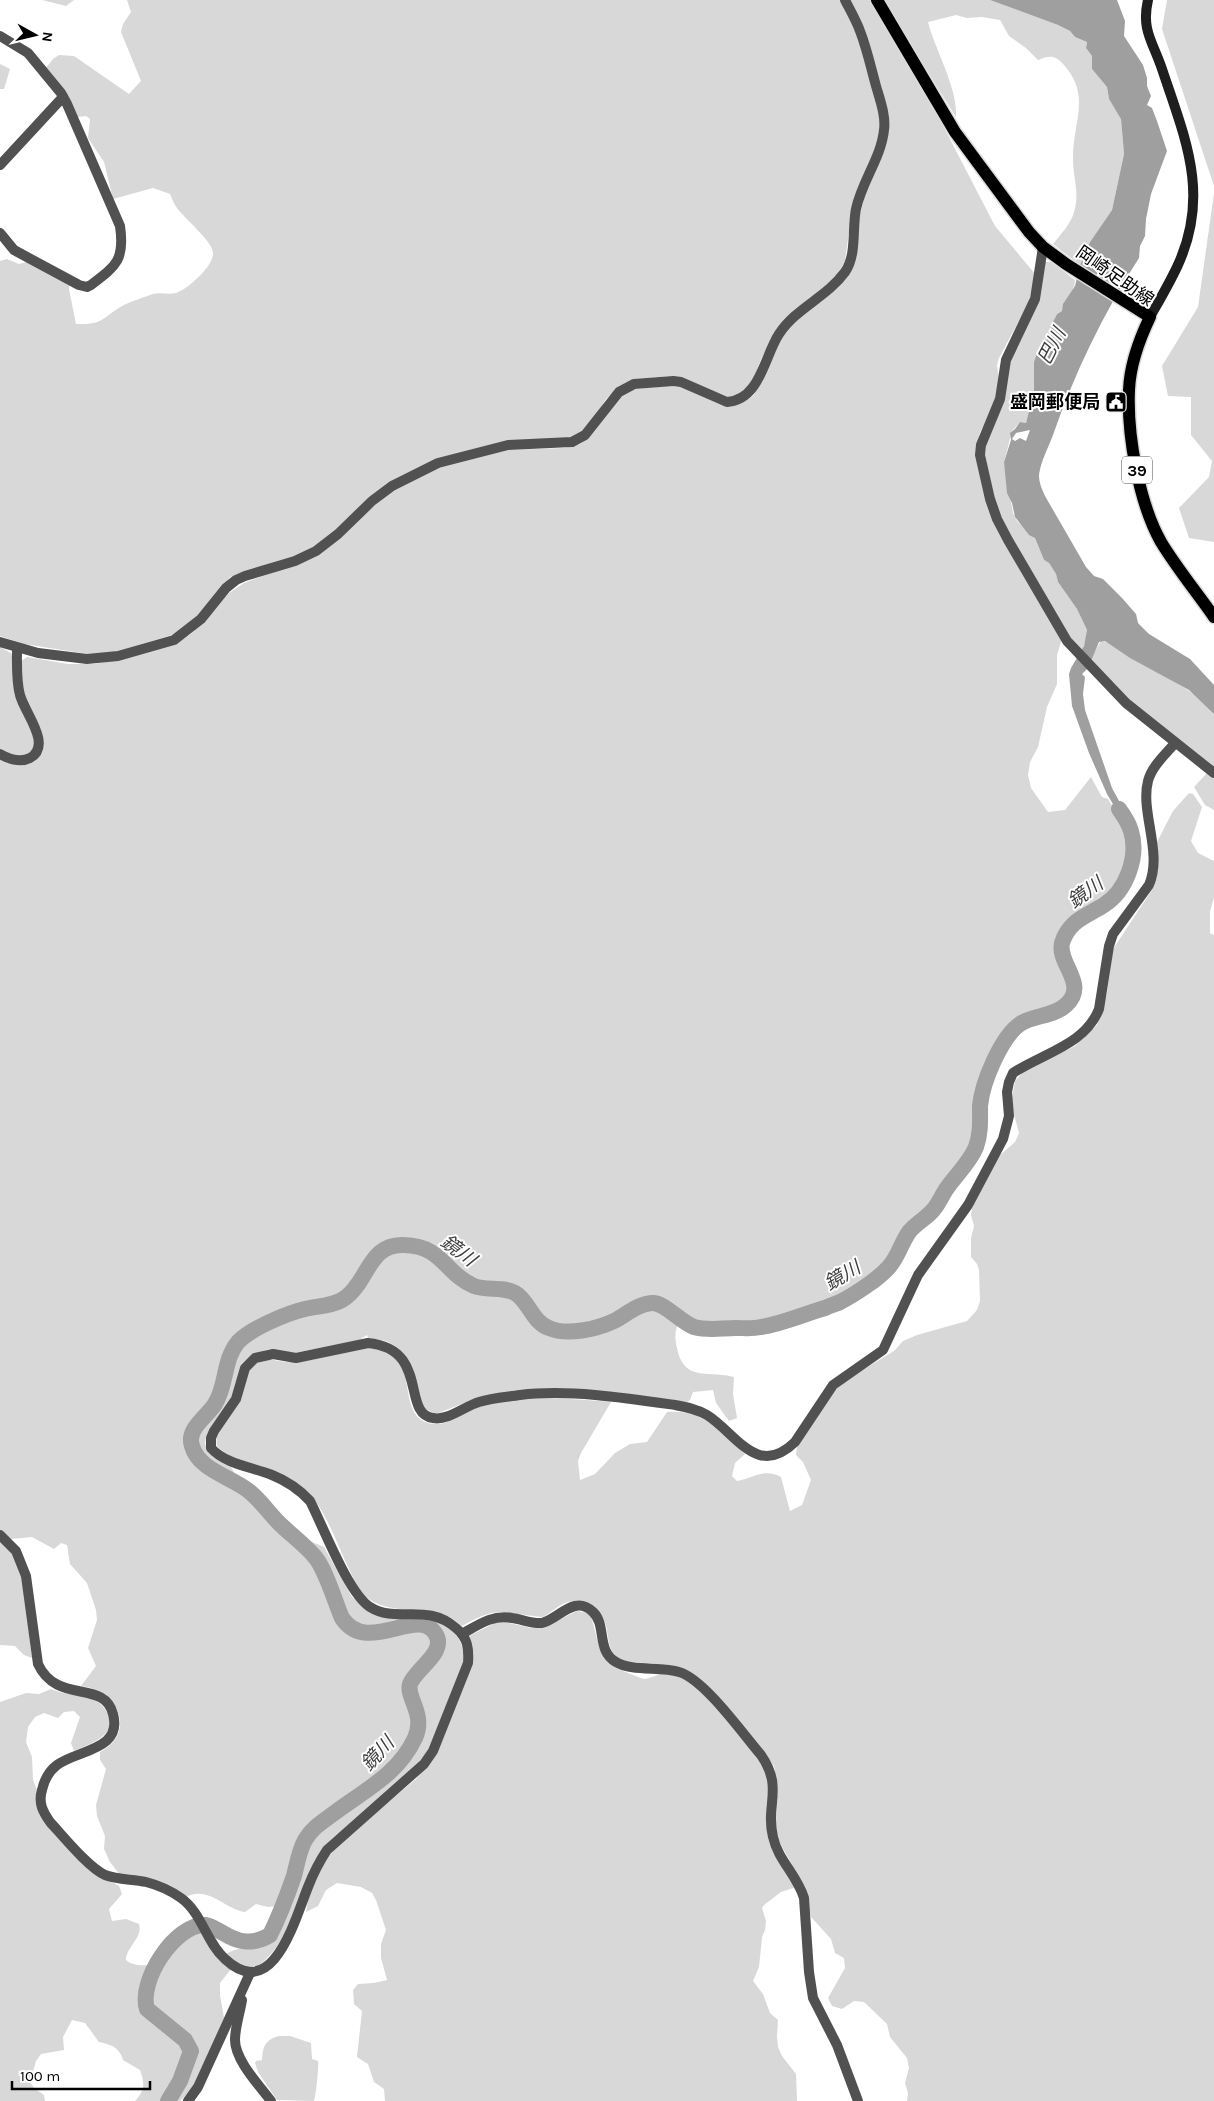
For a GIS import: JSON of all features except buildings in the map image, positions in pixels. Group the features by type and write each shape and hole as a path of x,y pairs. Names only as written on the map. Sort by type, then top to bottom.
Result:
{"main road":[{"name":"岡崎足助線","path":"877,0 954,132 1043,248 1144,314 1129,390 1130,426 1140,490 1162,542 1214,618"},
{"path":"1144,314 1178,266 1192,220 1194,180 1185,137 1148,34 1145,15 1148,0"}],"street":[{"path":"0,642 17,648 87,659 118,656 174,640 201,620 226,588 236,580 296,561 316,551 338,534 372,501 421,470 438,463 508,445 572,442 585,435 619,392 634,384 681,382 726,402 734,402 747,395 755,386 765,360 786,322 838,280 846,271 851,260 856,208 863,186 879,150 884,130 882,108 860,30 845,0"},
{"path":"0,36 28,53 63,97 120,226 122,236 119,260 112,269 87,286 79,285 14,250 0,233"},
{"path":"0,165 63,97"},
{"path":"1043,248 1035,299 1006,360 1000,399 993,419 983,436 980,455 996,518 1049,610 1074,648 1126,703 1214,773"},
{"path":"0,754 14,760 26,759 35,754 39,745 37,733 19,693 17,648"},
{"path":"188,2101 198,2087 250,1973 274,1961 284,1946 318,1864 327,1850 415,1774 432,1751 468,1663 468,1651 462,1634 449,1622 437,1616 387,1613 370,1607 356,1594 310,1501 301,1492 281,1479 222,1457 212,1448 211,1438 236,1399 248,1363 255,1358 265,1355 296,1358 368,1343 378,1344 400,1356 407,1365 419,1409 424,1415 432,1418 445,1416 480,1401 523,1395 573,1394 630,1399 685,1406 698,1410 721,1425 752,1453 767,1456 787,1450 795,1442 833,1385 883,1350 918,1275 968,1205 1003,1139 1008,1116 1007,1092 1009,1082 1014,1073 1073,1041 1090,1027 1096,1019 1109,946 1113,934 1149,885 1153,876 1153,843 1146,795 1148,781 1153,769 1175,743"},
{"path":"0,1535 16,1550 26,1576 38,1664 42,1672 48,1680 62,1688 98,1696 105,1700 113,1713 113,1730 110,1738 103,1745 59,1763 48,1776 40,1796 44,1814 97,1871 115,1878 158,1886 180,1897 188,1904 224,1959 242,1971 250,1973"},
{"path":"462,1634 482,1622 499,1617 542,1622 572,1606 588,1608 598,1620 604,1649 616,1663 625,1666 668,1670 689,1676 703,1688 761,1755 767,1764 774,1786 771,1828 777,1851 801,1887 804,1898 809,1972 813,1998 841,2053 858,2101"},
{"path":"250,1973 242,1996 235,2040 237,2050 247,2070 271,2101"}],"shaded area":[{"path":"42,0 74,0 66,6"},
{"path":"127,0 841,0 856,30 880,114 880,135 850,224 845,261 837,276 795,310 774,336 761,359 753,382 738,396 729,397 681,378 671,376 636,379 625,383 606,399 593,420 576,438 547,440 422,466 326,540 294,557 230,577 212,601 185,629 172,635 111,653 88,654 24,644 0,636 0,261 7,259 19,264 30,261 70,282 69,289 76,324 85,324 98,322 124,305 147,296 156,293 173,294 181,291 194,282 205,270 210,263 213,252 208,242 177,208 170,194 153,188 113,199 104,162 88,138 90,119 86,116 77,117 45,69 59,55 74,56 129,94 141,81 121,32 123,24 131,12"},
{"path":"849,0 870,0 940,114 938,116 995,226 1035,274 1029,302 999,358 997,365 999,379 997,396 980,432 976,448 986,500 1062,639 1057,655 1057,684 1047,707 1038,747 1030,762 1028,775 1031,788 1048,812 1065,810 1091,777 1102,797 1108,799 1123,821 1131,845 1129,863 1123,880 1112,895 1103,903 1078,914 1064,930 1055,949 1068,978 1068,995 1064,1001 1051,1010 1020,1018 1002,1038 986,1072 977,1098 973,1115 976,1136 972,1152 942,1191 932,1208 912,1225 885,1268 838,1300 763,1324 718,1328 703,1326 681,1318 677,1325 675,1336 680,1359 692,1371 734,1377 733,1394 737,1418 729,1421 716,1403 713,1390 693,1392 690,1400 686,1403 649,1397 479,1397 436,1414 425,1409 413,1373 403,1353 395,1346 368,1338 367,1335 359,1340 294,1353 269,1349 252,1354 241,1364 231,1399 206,1437 205,1444 208,1450 230,1465 245,1493 289,1537 312,1542 324,1547 352,1597 364,1607 441,1622 455,1633 464,1653 463,1664 430,1747 422,1759 393,1789 324,1847 314,1862 289,1925 281,1940 271,1954 258,1966 240,1966 226,1954 270,1941 274,1938 295,1881 292,1874 277,1906 268,1907 256,1904 245,1912 209,1896 194,1894 186,1897 162,1883 120,1875 110,1862 104,1849 105,1836 97,1816 96,1805 106,1769 100,1760 100,1752 112,1744 118,1734 120,1723 118,1713 113,1703 104,1695 94,1689 81,1686 96,1666 88,1648 97,1620 96,1610 87,1583 70,1564 67,1545 61,1543 54,1549 32,1537 11,1539 0,1531 0,757 8,761 38,753 22,693 21,661 27,657 68,664 94,664 123,659 182,640 192,633 229,593 244,583 307,560 394,490 441,466 506,450 564,448 580,444 588,438 618,397 633,389 667,386 681,387 731,407 746,401 754,395 787,328 842,281 868,184 889,130 889,122"},
{"path":"883,0 990,0 1058,25 1070,31 1075,37 1087,42 1086,48 1092,56 1092,69 1107,87 1109,99 1121,118 1124,154 1112,210 1090,242 1080,265 1053,244 1070,221 1076,205 1073,147 1079,99 1077,88 1064,65 1058,59 1052,57 1038,60 1026,48 1009,36 1000,20 982,17 967,18 956,15 928,22 950,82 956,106 956,117"},
{"path":"1167,0 1214,0 1214,186 1162,29"},
{"path":"0,64 10,69 4,89 0,89"},
{"path":"1214,193 1214,542 1189,538 1179,508 1209,477 1212,461 1191,435 1191,397 1168,396 1162,366 1198,307"},
{"path":"1045,262 1051,262 1075,280 1075,284 1062,311 1057,314 1052,324 1051,335 1034,362 1034,391 1026,423 1020,422 1012,431 1004,462 1013,513 1017,521 1035,538 1044,560 1049,563 1056,574 1058,582 1077,609 1087,630 1082,651 1069,636 1024,561 1001,517 995,500 985,454 986,444 1003,404 1010,364"},
{"path":"1101,641 1109,643 1127,656 1176,682 1207,705 1214,714 1214,768 1128,699 1090,659"},
{"path":"0,647 11,653 32,726 35,750 20,758 0,751"},
{"path":"1207,773 1214,778 1214,810 1205,805 1194,787"},
{"path":"1189,793 1193,794 1202,807 1191,841 1198,853 1214,861 1214,897 1210,912 1210,933 1214,935 1214,2101 907,2101 908,2093 905,2083 909,2068 907,2058 890,2037 887,2024 864,2002 854,2001 842,2009 832,2006 828,1998 845,1968 844,1958 835,1953 831,1939 811,1917 805,1888 780,1843 776,1830 778,1785 774,1766 702,1681 685,1670 676,1667 626,1662 619,1658 611,1650 606,1627 599,1612 590,1604 584,1602 572,1601 565,1603 542,1617 501,1612 493,1613 474,1619 462,1626 440,1613 391,1608 380,1605 369,1599 358,1586 331,1528 313,1498 299,1485 282,1475 223,1451 217,1446 218,1433 241,1397 249,1369 256,1363 265,1360 299,1362 371,1348 383,1352 397,1361 402,1368 409,1398 417,1416 424,1421 435,1424 452,1420 480,1406 511,1400 545,1398 611,1402 581,1453 578,1461 580,1480 595,1474 615,1453 630,1444 647,1442 667,1412 680,1412 692,1414 711,1423 745,1454 735,1463 732,1476 737,1481 769,1473 775,1474 781,1477 790,1511 802,1505 811,1480 803,1462 796,1455 797,1446 832,1393 846,1380 894,1351 903,1341 917,1335 967,1321 977,1310 980,1301 979,1270 971,1257 971,1238 974,1226 971,1215 973,1204 998,1157 1015,1142 1019,1133 1011,1103 1015,1081 1023,1072 1075,1046 1097,1025 1107,993 1113,949 1154,887 1158,869 1157,842 1173,811"},
{"path":"0,1540 15,1557 22,1575 32,1658 24,1655 15,1646 0,1645"},
{"path":"577,1611 591,1616 601,1652 610,1664 644,1679 660,1674 668,1674 688,1680 728,1721 764,1766 769,1796 767,1825 770,1845 778,1861 796,1887 781,1892 762,1908 766,1921 765,1930 762,1937 759,1967 753,1981 763,1994 770,2013 778,2020 778,2047 782,2056 796,2074 797,2101 385,2101 384,2089 374,2082 368,2064 357,2057 362,2011 354,2004 353,1990 358,1984 387,1980 381,1958 381,1944 386,1930 372,1893 361,1887 337,1883 326,1890 318,1906 306,1912 310,1892 318,1874 328,1857 341,1842 416,1779 431,1762 472,1663 469,1636 495,1623 505,1622 531,1628 544,1627"},
{"path":"51,1689 95,1700 107,1712 110,1720 106,1733 101,1738 74,1751 71,1743 80,1717 74,1711 64,1712 58,1718 44,1713 35,1717 28,1727 26,1742 32,1757 33,1780 37,1790 36,1800 40,1816 46,1825 90,1870 119,1886 122,1894 109,1909 112,1921 126,1919 139,1924 139,1934 126,1960 139,1965 159,1962 190,1936 201,1932 231,1969 220,1983 224,2018 192,2089 180,2101 135,2101 143,2087 140,2070 123,2060 114,2047 99,2042 85,2023 72,2020 63,2037 64,2050 41,2054 36,2061 30,2082 34,2088 44,2095 45,2101 0,2101 0,1702 26,1693 39,1694"},
{"path":"279,2036 290,2036 311,2043 312,2059 318,2061 314,2101 277,2100 258,2072 256,2061 262,2060 266,2044 271,2039"}],"water":[{"name":"巴川","path":"990,0 1117,0 1125,21 1124,36 1143,65 1151,96 1147,105 1152,108 1167,151 1151,194 1145,236 1140,246 1139,258 1113,300 1080,366 1043,459 1039,475 1045,496 1086,567 1094,576 1103,579 1122,598 1136,614 1138,623 1149,634 1190,659 1214,685 1214,714 1189,690 1130,658 1105,641 1099,642 1088,668 1082,674 1085,677 1083,694 1085,710 1112,788 1131,823 1131,828 1126,826 1107,794 1089,753 1072,706 1069,674 1084,646 1087,630 1077,609 1058,582 1056,574 1049,563 1044,560 1035,538 1029,535 1015,517 1012,503 1007,493 1004,462 1011,440 1010,433 1020,422 1026,423 1034,391 1034,362 1039,348 1051,335 1052,324 1057,314 1062,311 1063,304 1075,286 1080,265 1090,242 1112,210 1124,154 1121,119 1109,99 1107,87 1092,69 1092,56 1086,48 1087,42 1075,37 1070,31","holes":["1030,430 1026,441 1020,438 1015,441 1012,439 1016,433"]}],"waterway":[{"name":"鏡川","path":"168,2101 180,2081 191,2051 185,2040 147,2009 148,1984 161,1956 182,1934 194,1927 205,1925 246,1942 270,1935 286,1899 305,1840 321,1823 379,1781 408,1751 418,1729 417,1714 411,1695 410,1684 413,1678 430,1660 437,1647 438,1640 435,1633 427,1626 404,1626 365,1633 352,1628 342,1618 323,1570 311,1553 250,1492 209,1468 196,1455 192,1446 192,1434 219,1397 227,1365 238,1342 251,1332 279,1318 297,1311 341,1301 353,1291 370,1265 383,1250 392,1246 404,1245 427,1250 464,1281 474,1286 515,1293 524,1301 543,1325 564,1331 599,1327 637,1308 652,1303 662,1305 694,1327 710,1329 758,1328 777,1324 825,1308 852,1295 878,1277 891,1264 909,1232 934,1209 970,1158 979,1137 980,1106 984,1085 1006,1039 1020,1024 1061,1009 1072,997 1074,982 1062,951 1065,935 1079,919 1112,899 1124,882 1132,862 1133,841 1131,831 1119,809"}],"place":[{"name":"盛岡郵便局","path":"1116,402"}]}
